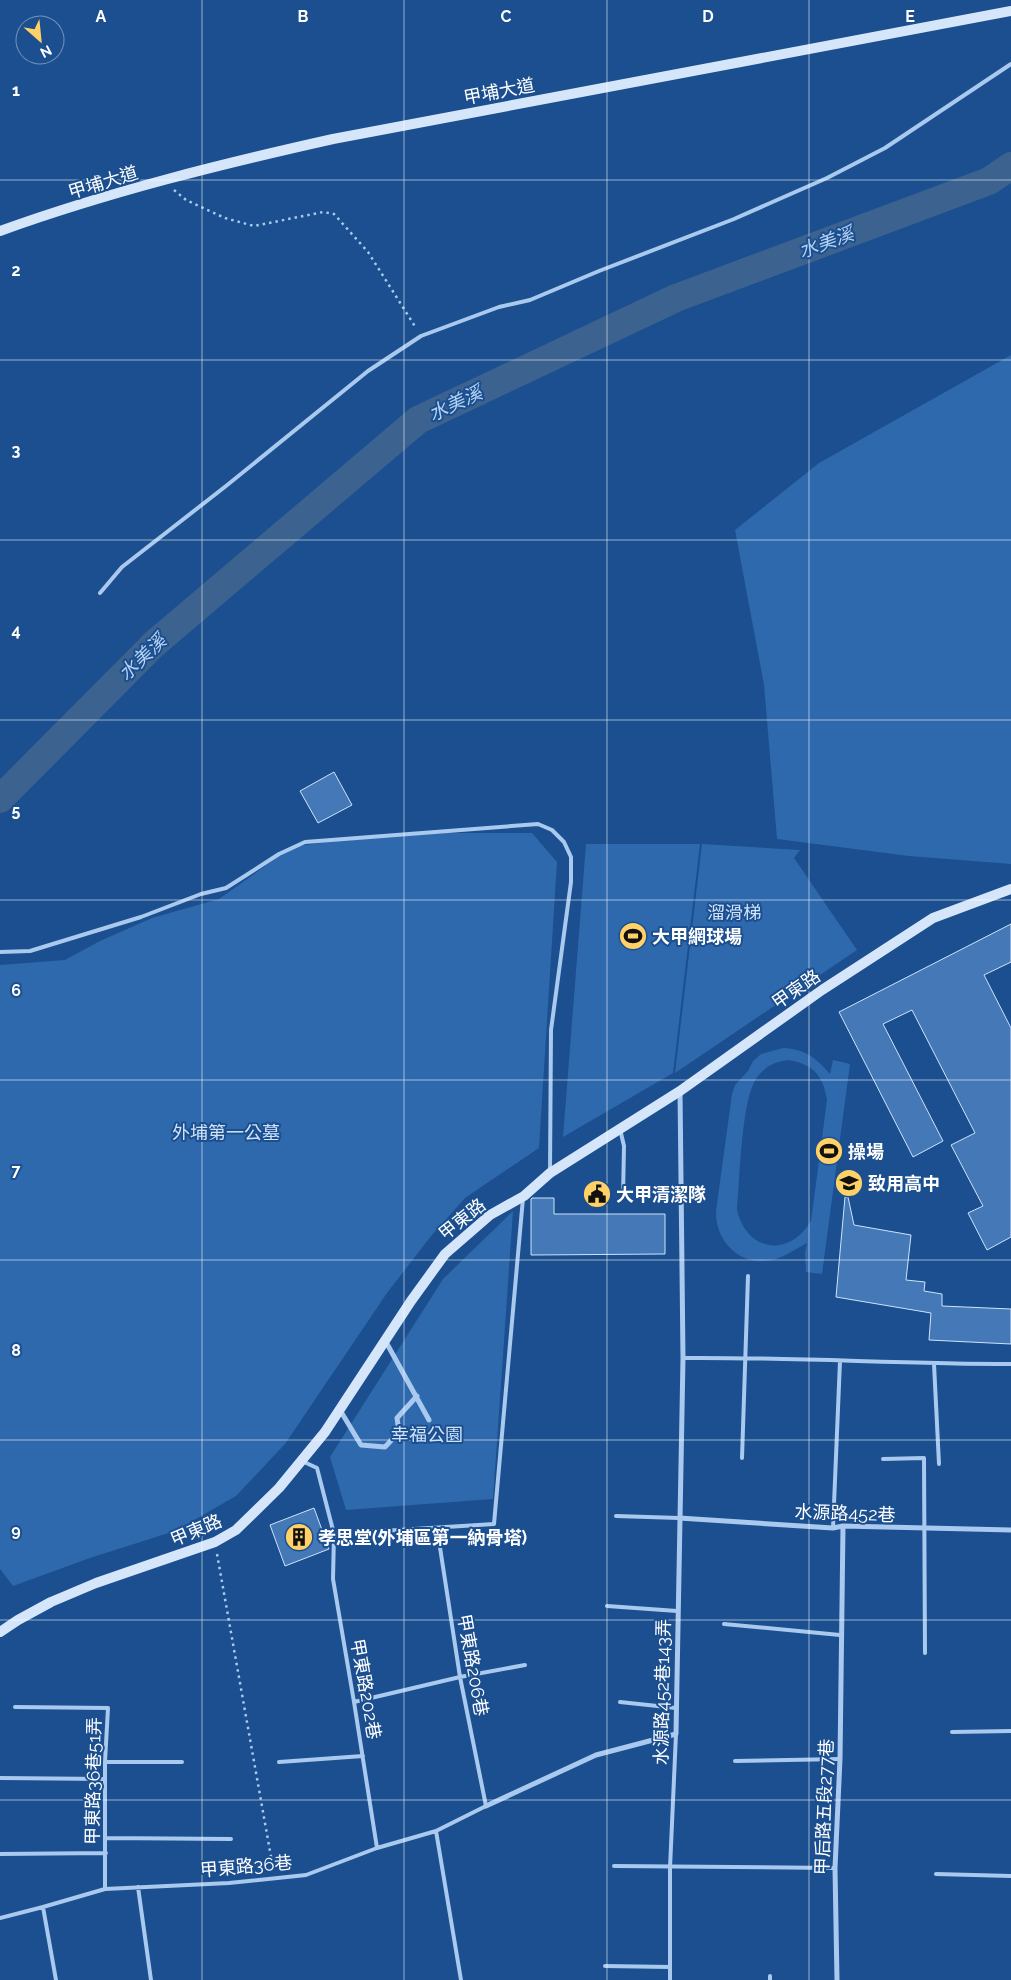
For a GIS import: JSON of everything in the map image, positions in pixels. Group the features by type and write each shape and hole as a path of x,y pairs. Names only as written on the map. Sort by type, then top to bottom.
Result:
{"street":[{"name":"甲埔大道","path":"0,231 163,181 333,139 1011,10"},
{"name":"甲東路","path":"0,1632 51,1602 96,1583 215,1542 236,1530 279,1488 300,1460 325,1432 386,1342 410,1301 445,1254 490,1215 524,1196 550,1173 680,1091 822,990 932,918 1011,889"},
{"name":"水源路452巷143弄","path":"676,1734 682,1358 680,1091"},
{"path":"386,1342 429,1420"},
{"path":"340,1410 361,1446 385,1447 399,1432 397,1418 417,1396"},
{"name":"水源路452巷","path":"679,1518 832,1528 843,1526 1011,1530"},
{"name":"甲后路五段277巷","path":"837,1980 835,1868 840,1759 840,1635 843,1526"},
{"path":"486,1806 596,1755 676,1734"}],"lane":[{"path":"100,593 122,567 368,371 420,336 499,307 530,300 734,219 827,178 884,148 1011,64"},
{"path":"0,952 30,950 141,916 201,894 226,888 279,854 305,842 538,824 552,830 564,842 571,857 571,882 551,1030 550,1173"},
{"path":"620,1129 624,1146 623,1197"},
{"path":"334,1534 494,1524 524,1196"},
{"path":"742,1458 748,1276"},
{"path":"682,1358 1011,1364"},
{"path":"832,1528 840,1361"},
{"path":"934,1364 939,1464"},
{"path":"883,1459 924,1458 926,1529 925,1652"},
{"name":"甲東路202巷","path":"300,1460 317,1468 334,1534 332,1578 377,1848"},
{"path":"616,1516 679,1518"},
{"name":"甲東路206巷","path":"437,1528 460,1677 486,1806"},
{"path":"607,1606 677,1611"},
{"path":"724,1624 840,1635"},
{"path":"354,1702 460,1677 525,1665"},
{"path":"620,1702 676,1708"},
{"name":"甲東路36巷51弄","path":"15,1707 108,1708 105,1779 105,1889"},
{"path":"952,1732 1011,1731"},
{"name":"水源路452巷143弄","path":"670,1980 670,1868 676,1734"},
{"path":"279,1762 363,1756"},
{"path":"735,1761 840,1759"},
{"path":"106,1762 182,1762"},
{"path":"0,1778 105,1779"},
{"name":"甲東路36巷","path":"0,1918 43,1908 105,1889 229,1883 306,1875 377,1848 436,1831 486,1806"},
{"path":"436,1831 461,1980"},
{"path":"106,1838 231,1838"},
{"path":"0,1854 106,1853"},
{"path":"614,1866 835,1868"},
{"path":"936,1874 1011,1876"},
{"path":"138,1887 151,1980"},
{"path":"43,1908 56,1980"},
{"path":"605,1966 670,1967"}],"path":[{"path":"163,181 186,200 225,218 254,226 323,212 334,214 368,252 420,336"},
{"path":"215,1542 275,1878"}],"green space":[{"path":"1011,355 1011,864 909,856 777,839 764,685 735,530 819,463"},
{"name":"外埔第一公墓","path":"445,833 532,833 557,862 539,1148 465,1198 431,1236 387,1293 285,1444 236,1496 175,1531 90,1558 13,1586 0,1569 0,965 65,960 100,941 152,918 219,899 292,847 348,839"},
{"path":"586,844 700,844 673,1073 563,1137"},
{"name":"溜滑梯","path":"702,844 800,850 794,858 857,950 675,1073"},
{"name":"操場","path":"783,1048 798,1050 810,1055 830,1074 833,1060 850,1064 822,1274 806,1272 805,1253 807,1243 772,1260 750,1260 740,1255 725,1242 717,1222 716,1211 732,1094 735,1085 748,1071 753,1061 761,1054","holes":["788,1060 810,1068 819,1077 827,1100 811,1221 802,1233 792,1241 781,1245 770,1245 759,1242 750,1235 742,1224 737,1210 745,1120 752,1087 758,1076 768,1067 779,1062"]},
{"name":"幸福公園","path":"513,1211 493,1499 346,1510 330,1457 443,1279"}],"building":[{"path":"334,772 352,805 318,823 300,791"},
{"path":"1011,924 1011,962 984,975 1011,1028 1011,1237 987,1250 968,1213 983,1206 951,1145 975,1133 912,1010 883,1024 943,1141 913,1157 839,1012"},
{"path":"845,1197 848,1197 854,1225 911,1235 906,1280 925,1282 924,1291 942,1294 942,1306 1011,1309 1011,1344 929,1340 931,1313 836,1297"},
{"name":"大甲清潔隊","path":"532,1198 554,1198 554,1214 665,1214 665,1254 531,1255"},
{"name":"孝思堂(外埔區第一納骨塔)","path":"314,1508 329,1549 285,1566 270,1525"}],"waterway":[{"name":"水美溪","path":"0,799 154,644 418,420 676,298 989,181 1011,166"}],"place":[{"name":"大甲網球場","path":"633,936"},
{"name":"操場","path":"829,1151"},
{"name":"致用高中","path":"849,1183"},
{"name":"大甲清潔隊","path":"597,1194"},
{"name":"孝思堂(外埔區第一納骨塔)","path":"299,1537"}]}
